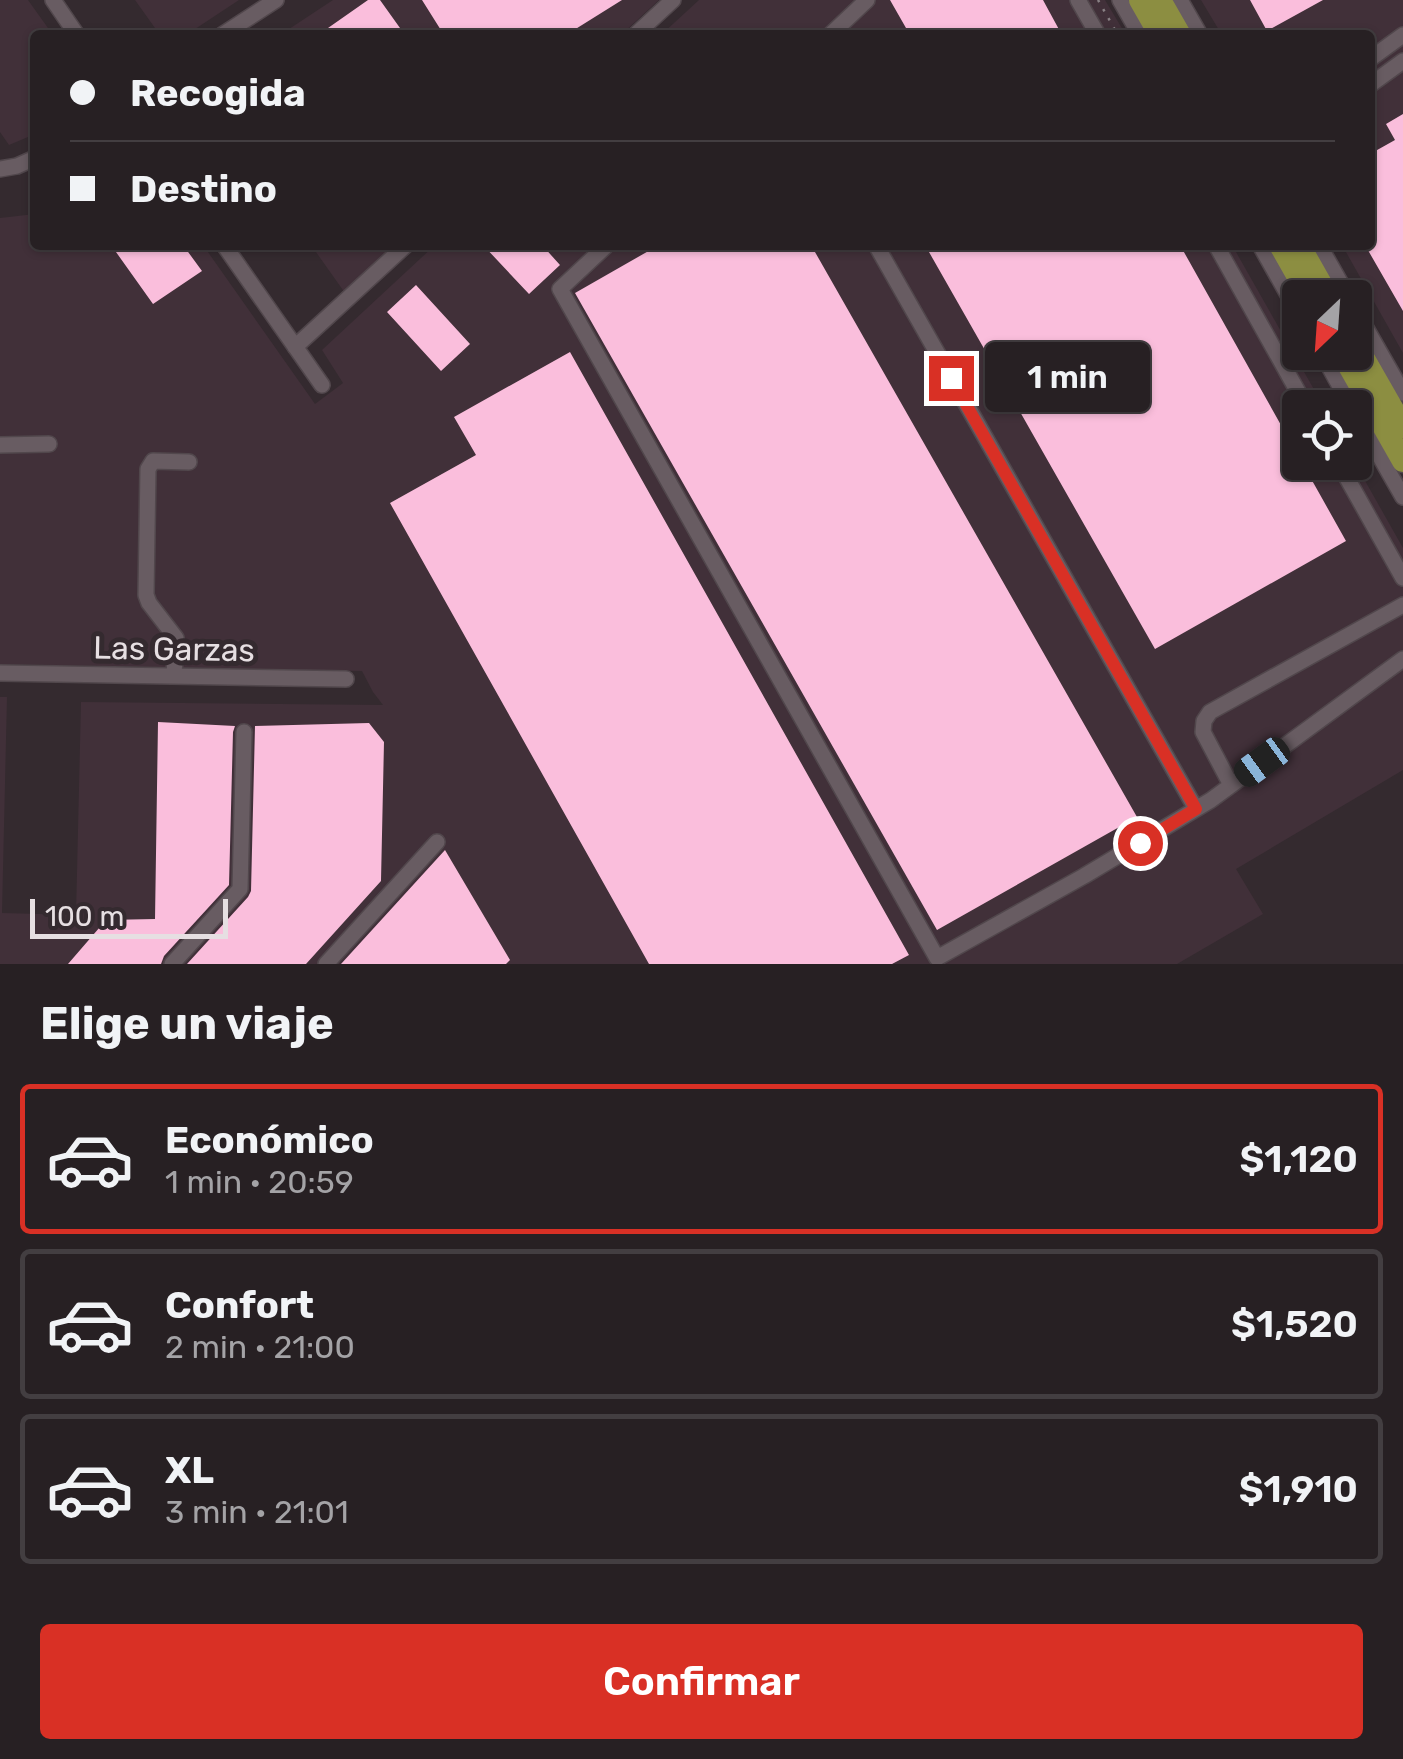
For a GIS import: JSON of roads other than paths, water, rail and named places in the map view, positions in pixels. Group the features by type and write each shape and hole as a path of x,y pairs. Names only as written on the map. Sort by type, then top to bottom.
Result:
{"highway":[{"path":"1140,0 1157,30"},
{"path":"1160,0 1177,30"},
{"path":"1283,250 1300,280"},
{"path":"1303,250 1319,280"},
{"path":"1351,370 1403,462"},
{"path":"1371,370 1403,427"}],"street":[{"path":"53,0 74,30"},
{"path":"230,30 276,0"},
{"path":"640,30 673,0"},
{"path":"835,30 866,0"},
{"path":"1078,0 1095,30"},
{"path":"1120,0 1137,30"},
{"path":"1180,0 1197,30"},
{"path":"1375,55 1403,35"},
{"path":"1375,81 1403,61"},
{"path":"0,169 30,160"},
{"path":"227,250 322,386"},
{"path":"295,347 401,250"},
{"path":"602,250 560,289 937,958 1196,809 1403,659"},
{"path":"879,250 1196,809"},
{"path":"1219,250 1297,390"},
{"path":"1263,250 1282,284"},
{"path":"1322,250 1338,280"},
{"path":"1372,339 1403,393"},
{"path":"1372,442 1403,497"},
{"path":"0,444 49,444"},
{"path":"174,676 176,638 146,595 148,468 153,461 189,462"},
{"path":"1348,480 1403,578"},
{"path":"1231,785 1203,732 1210,712 1403,605"},
{"name":"Las Garzas","path":"0,673 346,679"},
{"path":"172,964 240,889 244,732"},
{"path":"326,964 438,842"}]}
